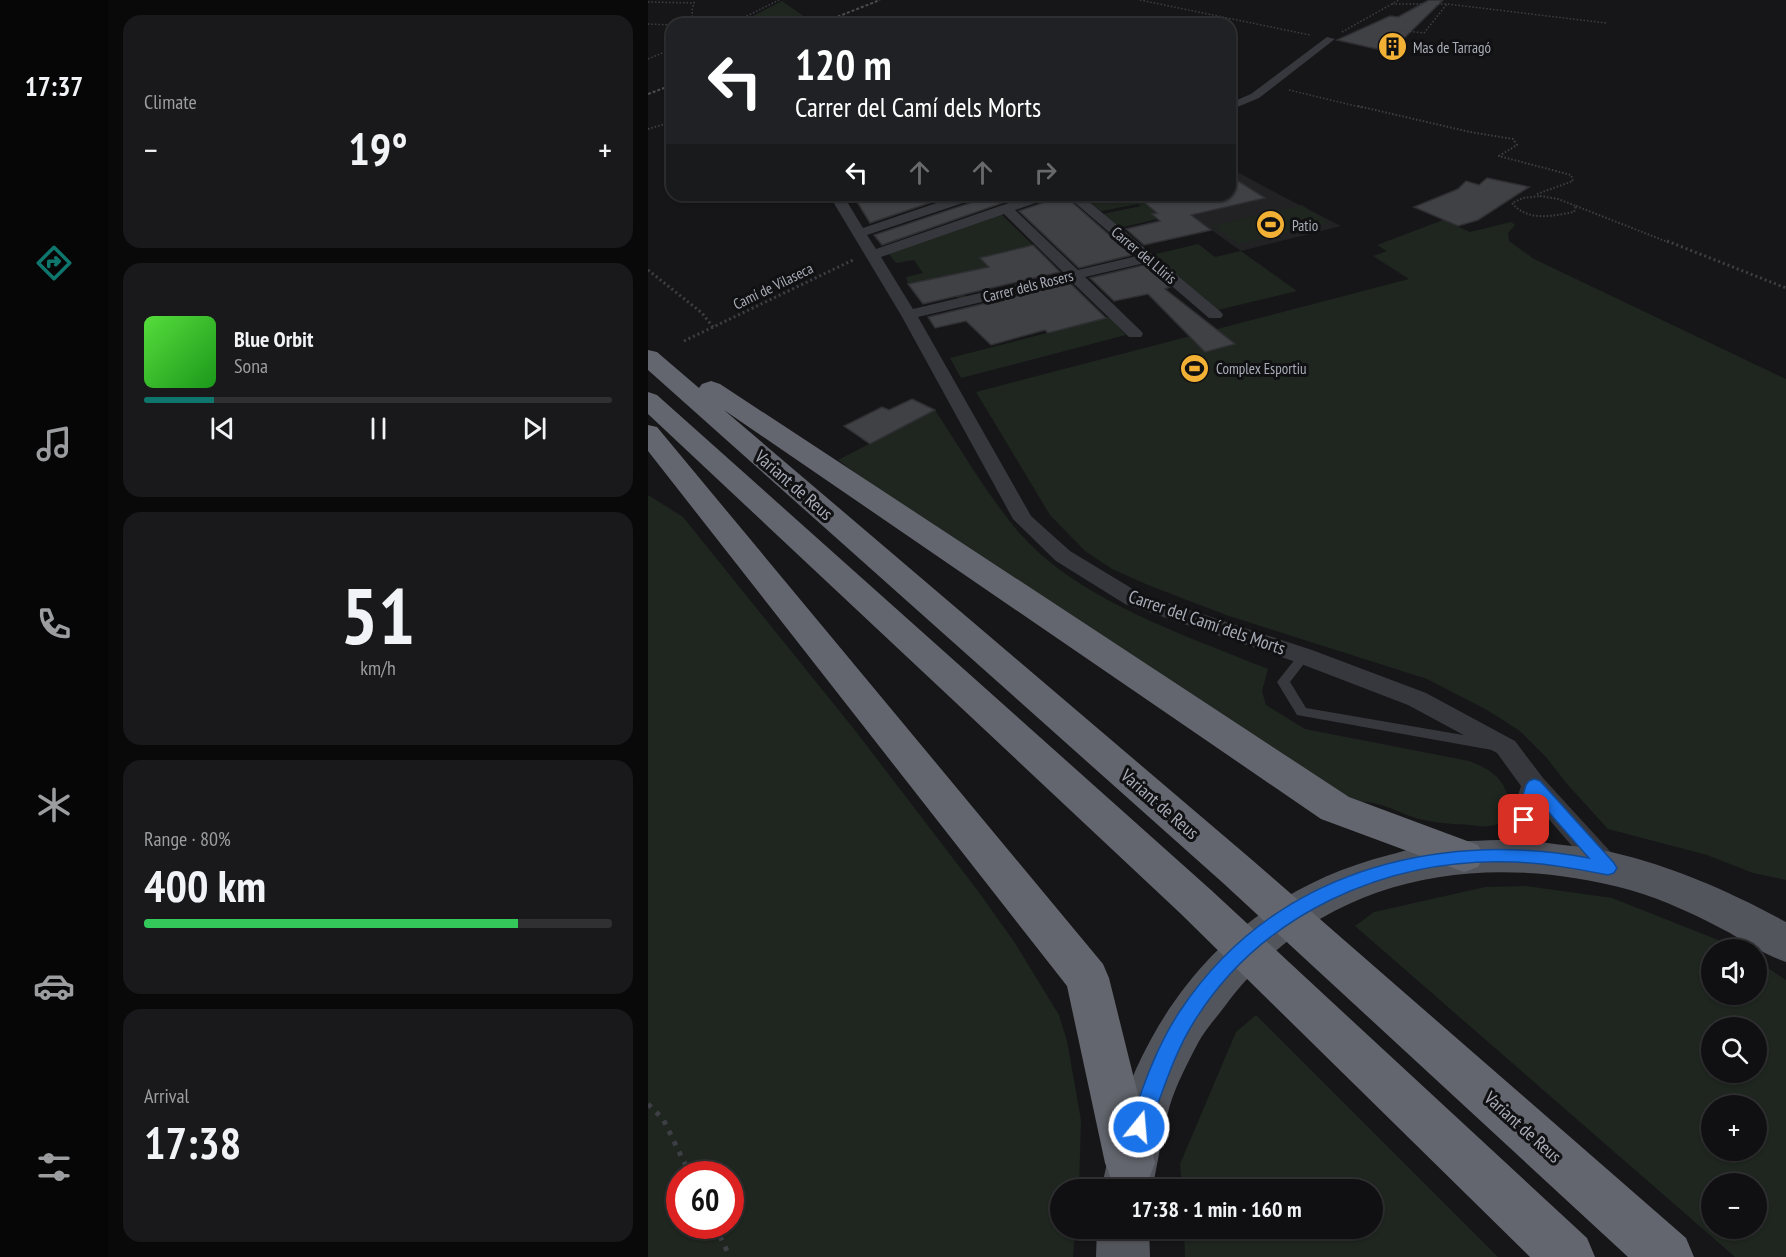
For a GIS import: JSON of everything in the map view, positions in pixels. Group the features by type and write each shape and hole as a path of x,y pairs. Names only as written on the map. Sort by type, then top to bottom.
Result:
{"highway":[{"path":"648,340 677,366 1335,808 1464,856"},
{"name":"Variant de Reus","path":"648,357 1237,871 1667,1257"},
{"name":"Variant de Reus","path":"648,400 1196,902 1568,1257"},
{"path":"648,433 1087,978 1128,1176"}],"main road":[{"path":"1128,1176 1143,1110 1162,1062 1186,1018 1207,988 1258,937 1286,916 1351,882 1416,863 1464,856 1513,855 1560,859 1608,868 1662,884 1744,920 1786,944"},
{"path":"1744,920 1786,916"},
{"path":"1122,1257 1123,1239"}],"street":[{"path":"1236,104 1255,96 1330,39"},
{"name":"Carrer del Camí dels Morts","path":"844,201 1023,519 1063,556 1133,599 1304,656 1417,699 1506,747 1534,785 1608,868"},
{"path":"860,233 955,201"},
{"path":"874,255 1030,201"},
{"name":"Carrer del Lliris","path":"1080,201 1215,315"},
{"path":"1007,210 1135,334"},
{"name":"Carrer dels Rosers","path":"909,315 1147,258"},
{"path":"1513,855 1534,785"}],"lane":[{"path":"1304,656 1283,682 1302,712 1506,747"}],"path":[{"path":"743,18 779,0"},
{"path":"1140,0 1228,18"},
{"path":"1236,20 1330,39 1399,0"},
{"path":"648,2 695,2 693,18"},
{"path":"1392,4 1448,4 1606,23"},
{"path":"1389,29 1424,33 1448,4"},
{"path":"648,24 666,25"},
{"path":"648,59 666,52"},
{"path":"1267,85 1470,132 1513,139 1517,145 1499,156 1571,175 1573,181 1521,198 1512,203 1516,210 1534,216 1574,212 1576,206"},
{"path":"648,129 666,124"},
{"path":"1537,194 1576,206 1786,288"},
{"name":"Camí de Vilaseca","path":"684,341 848,261 874,255"},
{"path":"648,270 702,313 713,327"},
{"path":"648,1104 663,1119 684,1161"},
{"path":"721,1239 730,1257"}],"shaded area":[{"path":"782,1 806,18 752,18"},
{"path":"1236,171 1341,226 1241,251 1170,201 1236,201"},
{"path":"1087,201 1171,201 1188,213 1153,214 1158,219 1119,228 1103,214 1141,206 1138,204 1101,211"},
{"name":"Patio","path":"1302,205 1329,223 1238,244 1212,226"},
{"path":"1001,214 1039,251 1001,265 941,277 967,297 959,299 931,279 908,284 906,277 923,273 914,260 896,263 888,253"},
{"path":"1443,220 1470,232 1511,222 1515,225 1508,233 1509,241 1534,259 1786,379 1786,880 1753,873 1707,855 1608,829 1546,757 1520,731 1487,710 1427,679 1226,615 1112,569 1085,551 1050,515 976,392 1409,279 1373,256 1387,251 1377,245"},
{"path":"1198,244 1215,257 1241,251 1297,291 1218,310 1152,255"},
{"path":"1109,317 1126,335 961,378 950,358"},
{"path":"935,410 982,483 1012,524 1036,550 1065,573 1130,611 1268,669 1262,691 1266,705 1305,729 1469,761 1484,768 1497,777 1505,788 1509,808 1503,820 1487,826 1444,823 1419,819 1379,804 1353,803 889,497 838,460"},
{"path":"648,495 683,517 854,729 978,891 1015,943 1059,1015 1067,1041 1081,1120 1079,1179 1050,1179 1050,1239 1074,1239 1073,1257 648,1257"},
{"path":"1526,886 1612,898 1715,939 1701,939 1701,1005 1767,1005 1767,968 1786,980 1786,1257 1735,1257 1714,1239 1767,1239 1767,1173 1701,1173 1701,1227 1355,926 1374,912 1485,887"},
{"path":"1256,1015 1498,1257 1185,1257 1184,1239 1383,1239 1383,1179 1181,1179 1180,1164 1236,1032"}],"building":[{"path":"1429,0 1443,0 1390,52 1337,40 1390,16 1398,17"},
{"path":"1487,178 1529,187 1478,220 1458,226 1414,207 1458,189 1466,181 1479,185"},
{"path":"1236,180 1265,198 1191,215 1211,230 1144,245 1126,229 1160,221 1152,214 1157,213 1144,202 1236,201"},
{"path":"857,201 935,201 870,223"},
{"path":"976,201 1008,201 882,245 874,235"},
{"path":"1048,201 1071,201 1132,255 1079,268 1019,211"},
{"path":"1033,245 1060,272 923,304 908,284 989,267 980,258"},
{"path":"1144,265 1170,287 1165,289 1235,344 1205,352 1148,294 1114,301 1090,278"},
{"path":"1070,283 1106,318 1048,333 1045,330 991,345 966,321 935,328 928,317"},
{"path":"912,399 935,410 870,444 844,426 882,407 889,410"}],"railway":[{"path":"834,18 880,0"},
{"path":"648,94 666,87"}],"place":[{"name":"Mas de Tarragó","path":"1392,47"},
{"name":"Patio","path":"1271,225"},
{"name":"Complex Esportiu","path":"1195,368"}],"route":[{"path":"1139,1127 1143,1110 1162,1062 1186,1018 1207,988 1258,937 1286,916 1318,897 1388,869 1464,856 1513,855 1560,859 1608,868 1534,785 1524,820"}]}
